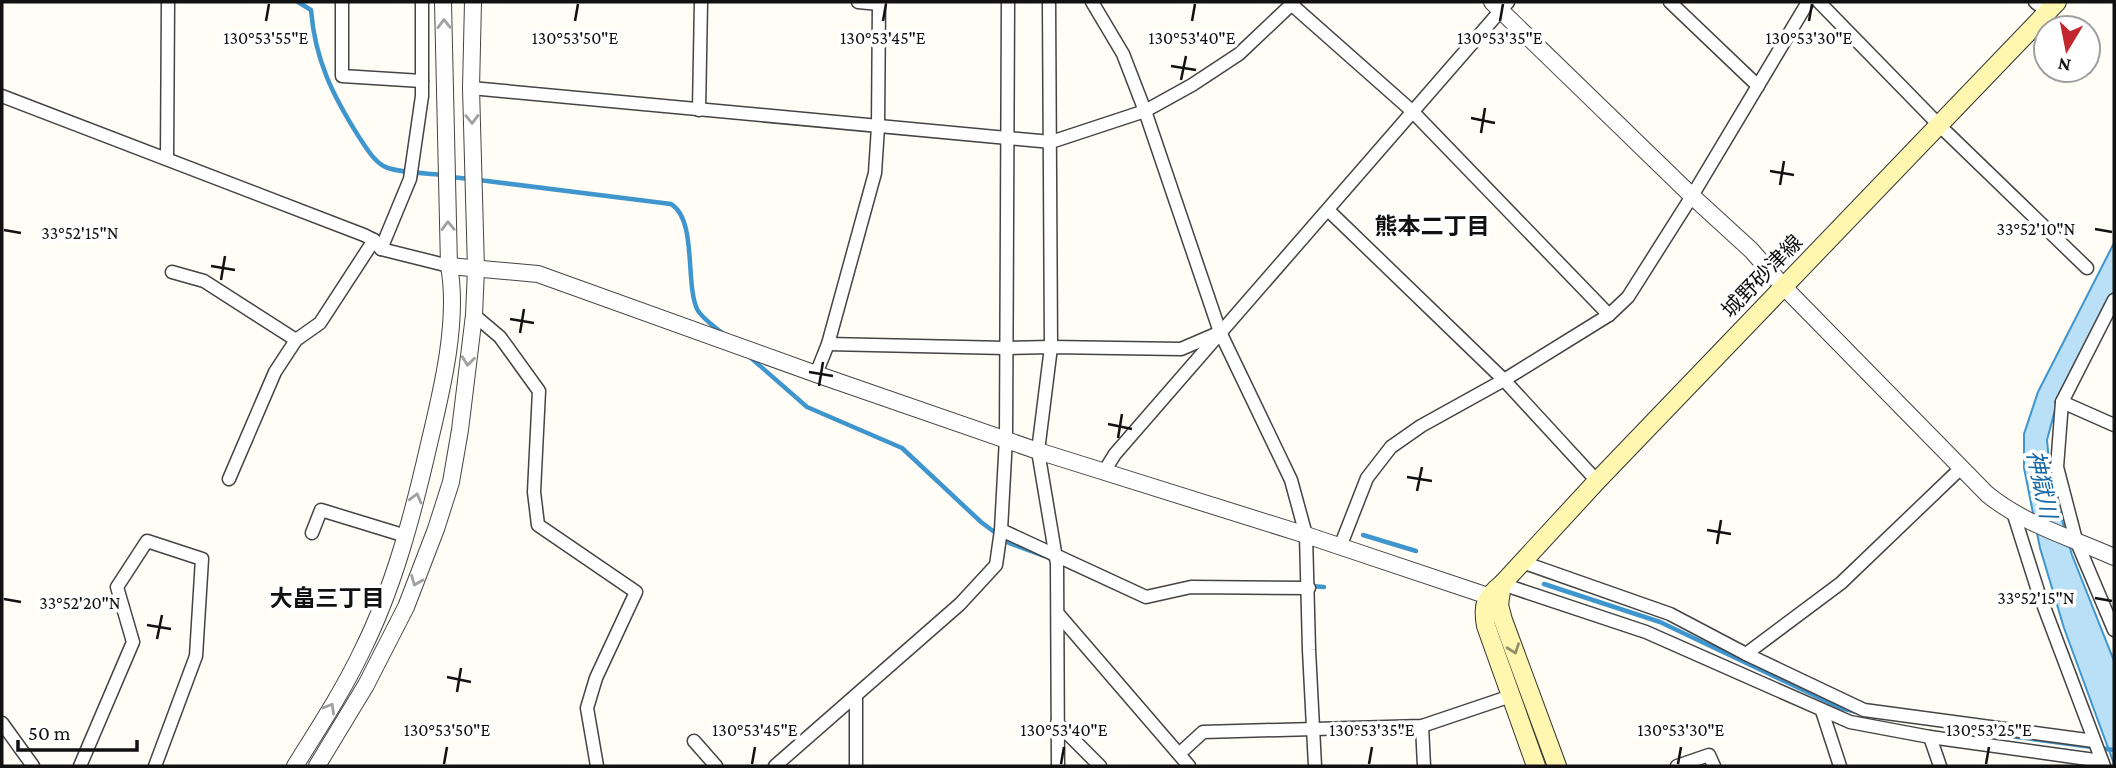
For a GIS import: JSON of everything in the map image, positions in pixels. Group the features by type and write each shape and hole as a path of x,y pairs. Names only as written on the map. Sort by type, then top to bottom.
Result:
{"main road":[{"name":"城野砂津線","path":"1494,600 1503,584 1522,562 1597,481 1940,126 2046,5"},
{"path":"1536,766 1486,626 1485,608 1494,600 1556,766"}],"street":[{"path":"167,2 167,159"},
{"path":"342,2 342,76 422,81"},
{"path":"229,479 275,372 296,340 320,323 378,245 410,179 422,96 422,2"},
{"path":"295,766 362,652 383,603 406,536 444,381 453,288 449,266 443,2"},
{"path":"317,766 366,684 406,607 451,482 474,315 476,268 471,88 473,2"},
{"path":"699,110 701,2"},
{"path":"816,374 828,344 875,173 879,3 858,2"},
{"path":"775,766 960,604 996,565 1001,531 1006,438 1008,2"},
{"path":"1049,2 1051,347 1038,450 1055,559 1059,615 1058,766"},
{"path":"1092,2 1123,54 1220,332 1291,480 1307,535 1315,766"},
{"path":"1670,2 1758,86"},
{"path":"1340,547 1367,478 1391,447 1421,426 1504,380 1609,315 1628,297 1808,2"},
{"path":"1819,2 1940,126 2087,268"},
{"path":"471,88 1051,142 1145,111 1192,85 1239,54 1292,3 1412,111 1609,315"},
{"path":"1105,470 1115,454 1328,210 1500,4 1692,196 1751,250 1783,286 1998,503 2114,557"},
{"path":"2,96 167,159 378,245 449,266 538,274 1038,450 1307,535 1494,600"},
{"path":"1328,210 1504,380 1597,481"},
{"path":"172,272 204,281 296,340"},
{"path":"2114,300 2062,402 2057,467 2072,538 2114,630"},
{"path":"474,315 500,337 539,391 534,492 538,526 636,592 596,678 587,708 597,766"},
{"path":"828,344 1181,349 1220,332"},
{"path":"2062,402 2114,425"},
{"path":"1746,654 1841,583 1961,468"},
{"path":"312,533 321,510 406,536"},
{"path":"2019,515 2038,591 2103,764"},
{"path":"1001,531 1055,559 1146,597 1191,587 1308,583"},
{"path":"80,766 133,642 117,587 147,541 202,559 196,656 155,766"},
{"path":"1522,562 1670,614 1746,654 1864,710 2094,741"},
{"path":"1503,584 1646,632 1850,722 2103,764"},
{"path":"1466,589 1474,599 1486,626"},
{"path":"1059,615 1189,766"},
{"path":"856,696 856,766"},
{"path":"1179,754 1203,732 1422,726 1511,696"},
{"path":"1822,711 1840,766"},
{"path":"2,723 33,766"},
{"path":"1057,723 1100,766"},
{"path":"1422,726 1424,766"},
{"path":"1930,737 1940,766"},
{"path":"694,741 716,766"},
{"path":"1677,766 1709,755 1714,766"}],"water":[{"name":"神獄川","path":"2114,243 2114,292 2055,410 2047,440 2051,482 2072,555 2114,661 2114,764 2064,628 2040,548 2024,468 2024,434 2038,392"}],"waterway":[{"path":"298,2 311,10 317,45 327,77 341,107 371,155 388,168 442,175"},
{"path":"451,177 470,179"},
{"path":"479,180 671,204 684,223 697,309 726,336"},
{"path":"751,358 807,407 902,448 981,522 1009,543 1044,556"},
{"path":"1363,535 1416,551"},
{"path":"1544,584 1660,622 1841,708 1857,712"},
{"path":"1310,586 1324,587"},
{"path":"1972,731 2114,750"}],"district":[{"name":"熊本二丁目","path":"1432,226"},
{"name":"大畠三丁目","path":"327,598"}]}
